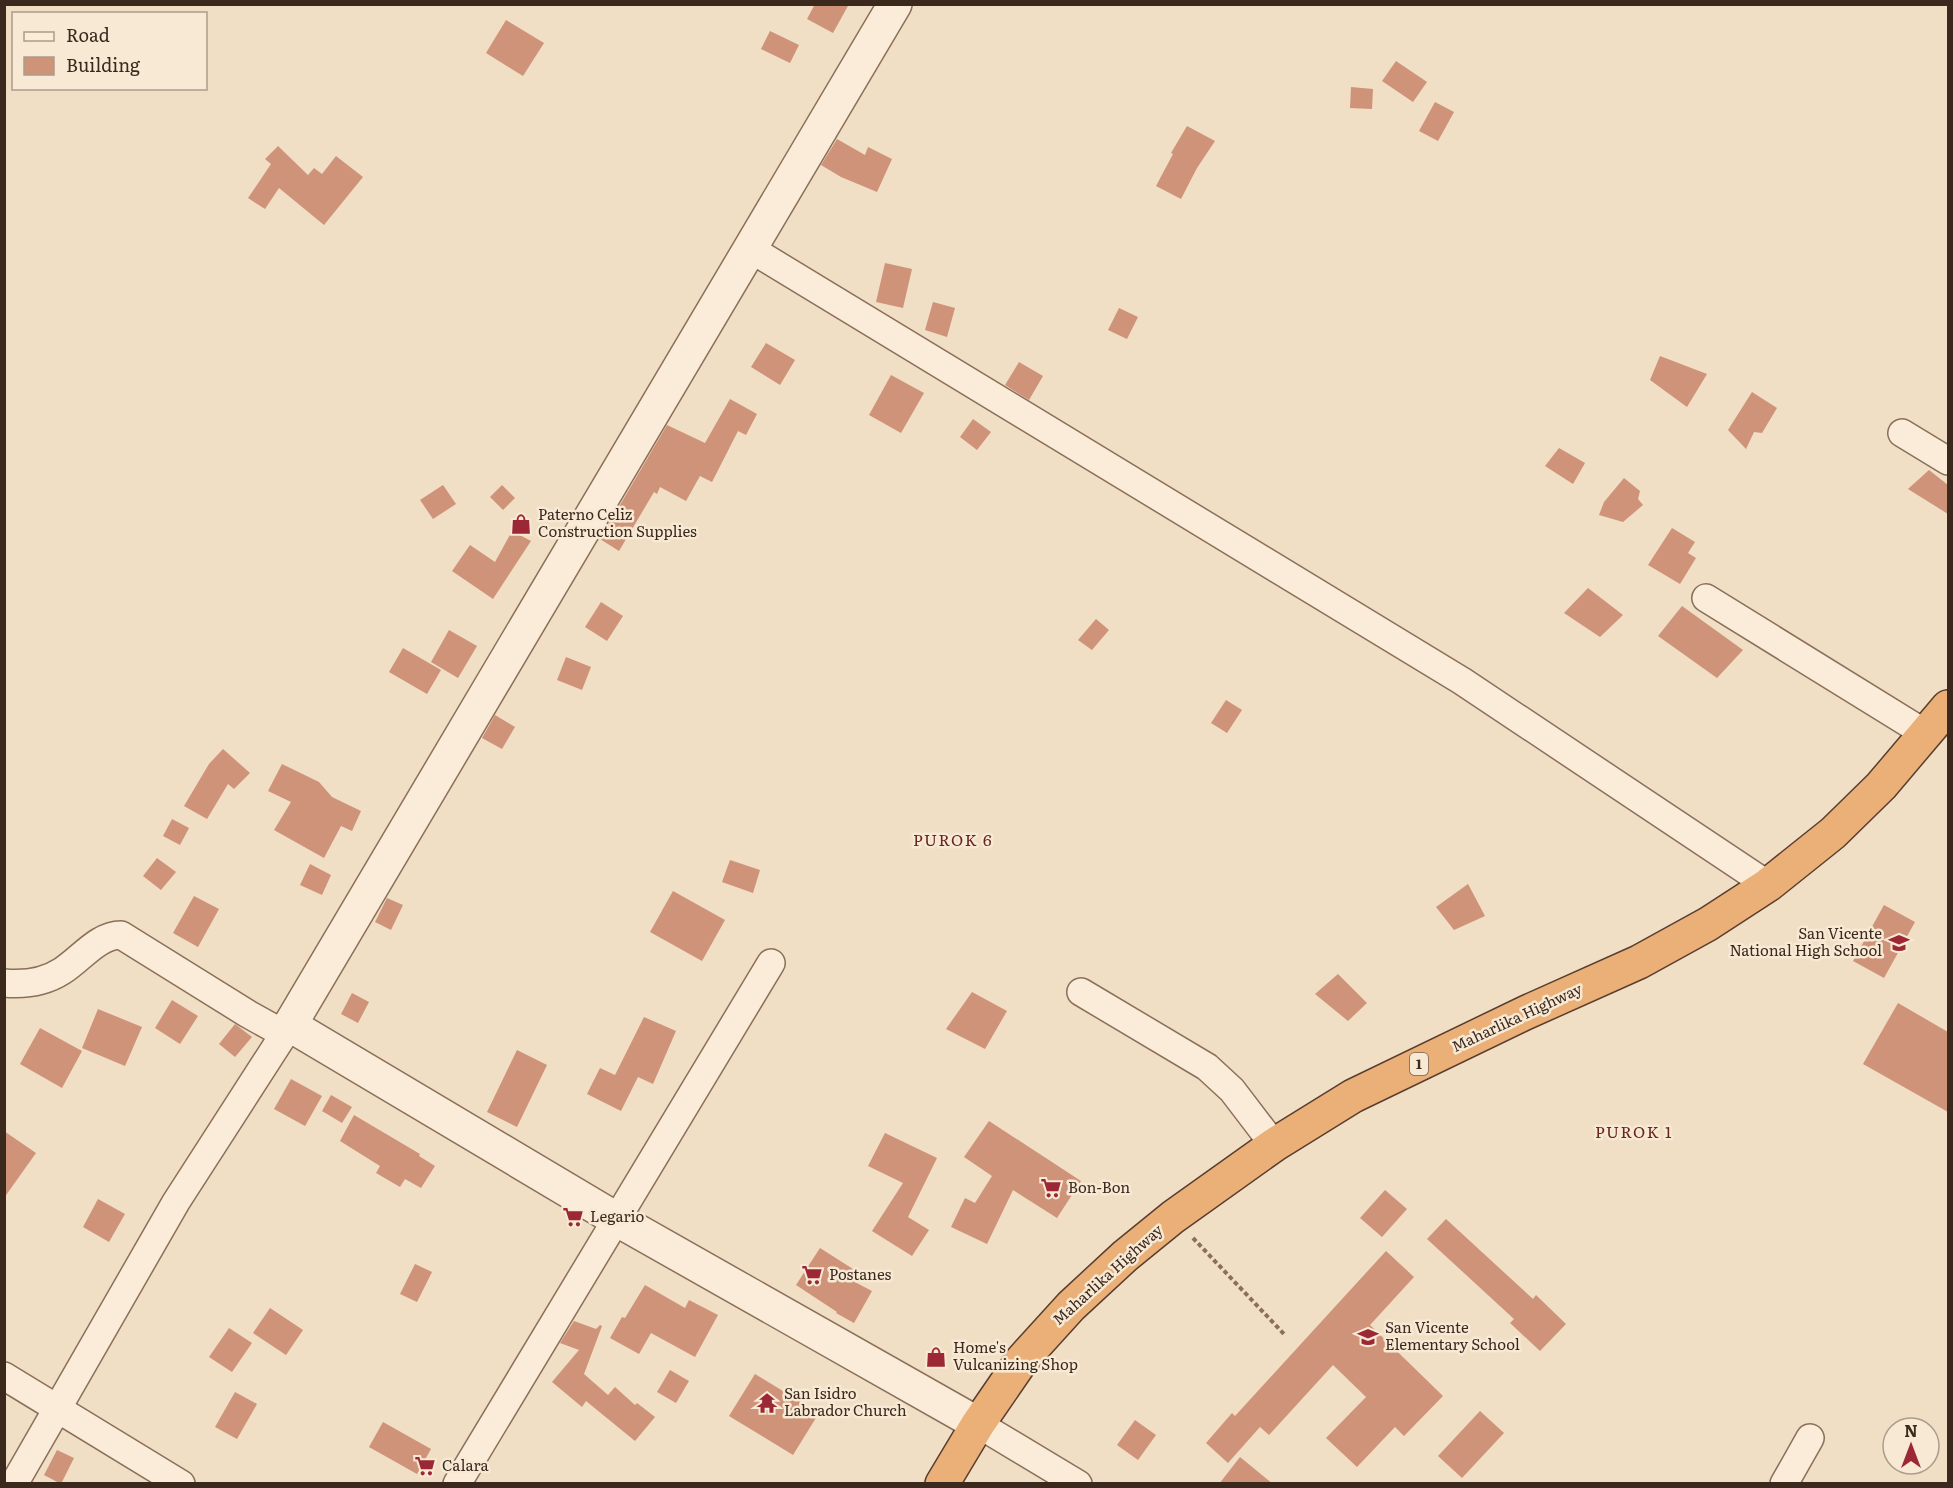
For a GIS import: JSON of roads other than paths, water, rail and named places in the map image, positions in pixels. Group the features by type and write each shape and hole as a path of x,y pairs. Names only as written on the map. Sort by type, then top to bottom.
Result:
{"highway":[{"name":"Maharlika Highway","path":"942,1484 978,1424 1022,1360 1071,1306 1165,1223 1274,1145 1353,1096 1525,1013 1639,962 1708,924 1768,885 1833,832 1881,786 1948,708"}],"street":[{"path":"14,1484 176,1202 287,1029 895,4"},
{"path":"749,249 1462,681 1768,885"},
{"path":"1902,433 1948,461"},
{"path":"1706,598 1926,734"},
{"path":"4,983 20,984 43,980 62,971 102,940 111,935 121,935 248,1014 287,1029 978,1424 1078,1484"},
{"path":"457,1484 771,963"},
{"path":"1081,992 1207,1067 1232,1090 1274,1145"},
{"path":"4,1376 181,1484"},
{"path":"1784,1484 1810,1438"}],"place":[{"name":"Paterno Celiz Construction Supplies","path":"521,524"},
{"name":"San Vicente National High School","path":"1899,943"},
{"name":"Bon-Bon","path":"1051,1188"},
{"name":"Legario","path":"573,1217"},
{"name":"Postanes","path":"812,1275"},
{"name":"San Vicente Elementary School","path":"1368,1337"},
{"name":"Home's Vulcanizing Shop","path":"936,1357"},
{"name":"San Isidro Labrador Church","path":"767,1403"},
{"name":"Calara","path":"425,1466"}],"district":[{"name":"PUROK 6","path":"953,840"},
{"name":"PUROK 1","path":"1634,1132"}]}
